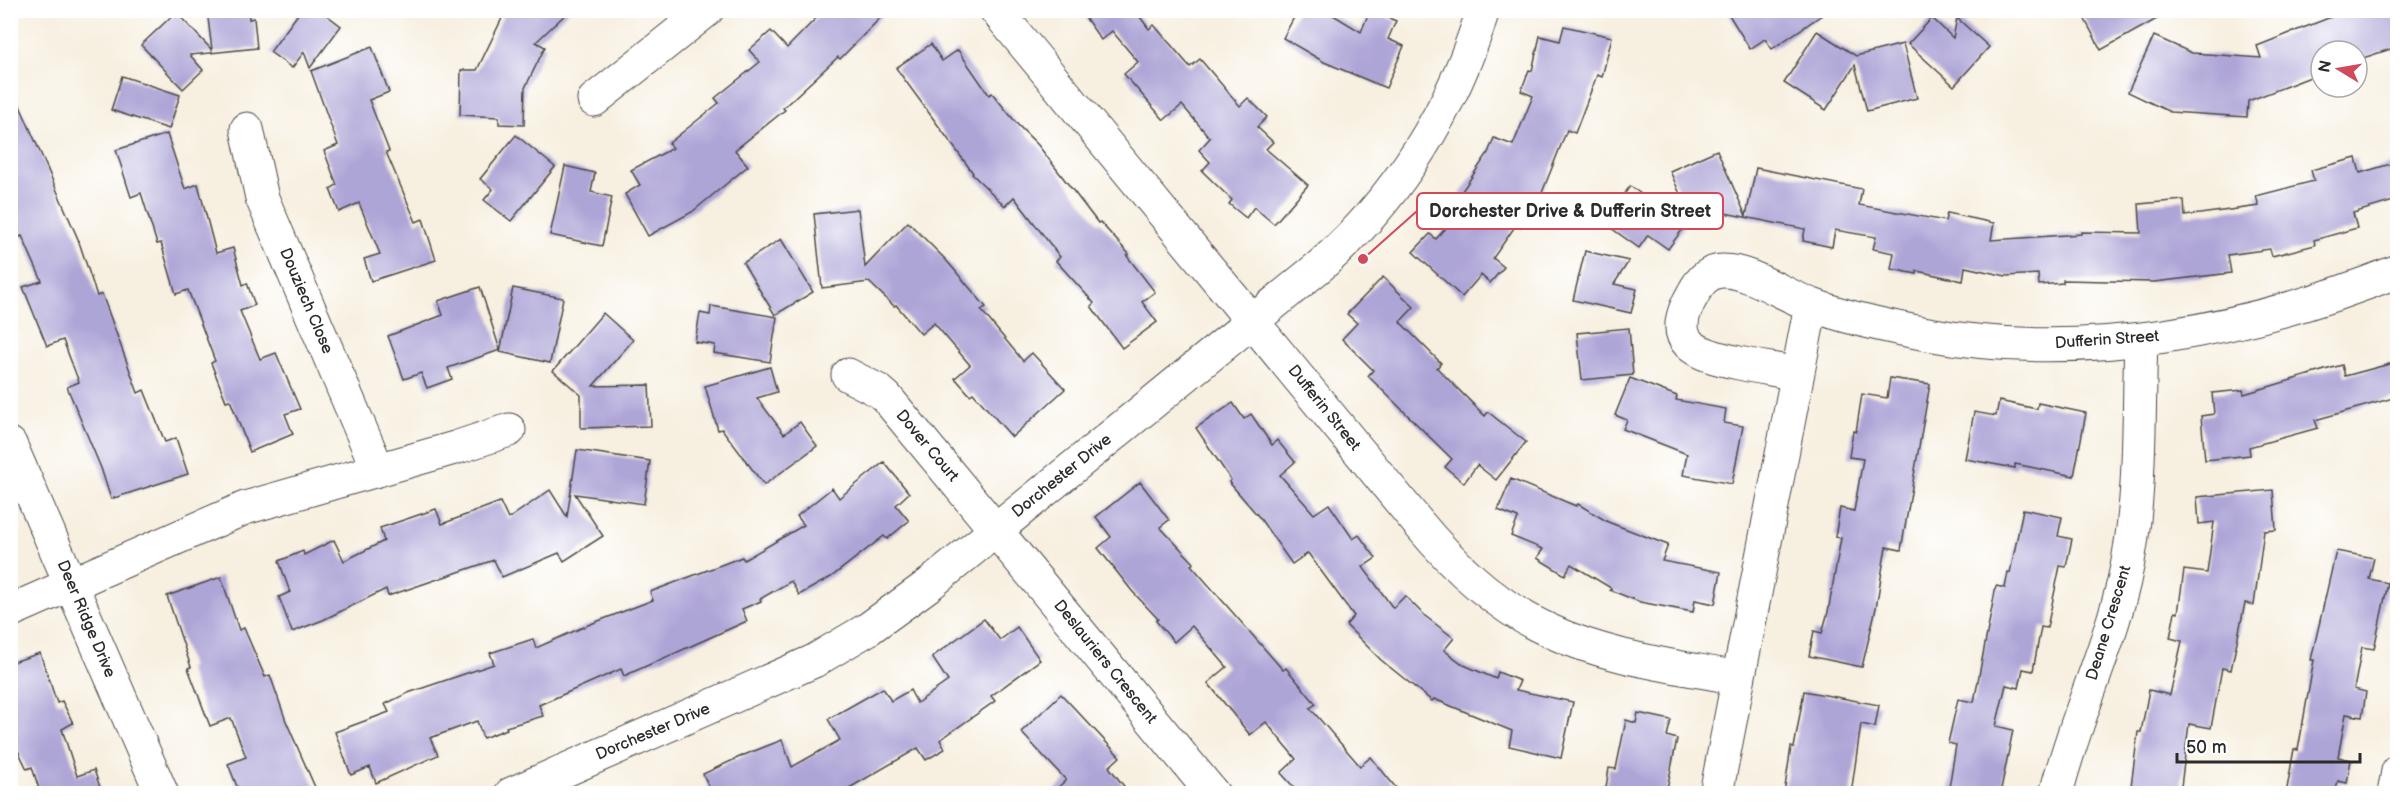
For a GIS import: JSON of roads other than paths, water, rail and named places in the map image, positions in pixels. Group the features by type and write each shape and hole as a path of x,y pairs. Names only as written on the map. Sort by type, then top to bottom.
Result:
{"street":[{"path":"594,100 707,10"},
{"name":"Dufferin Street","path":"996,10 1436,544 1475,582 1501,602 1548,630 1596,648 1738,678"},
{"name":"Dorchester Drive","path":"521,792 814,661 902,605 997,530 1336,252 1390,192 1424,144 1441,115 1467,57 1483,10"},
{"name":"Douziech Close","path":"247,129 262,198 378,470"},
{"name":"Dufferin Street","path":"1797,374 1701,354 1688,343 1681,327 1684,309 1695,290 1707,276 1724,271 1743,275 1811,305 1891,327 1960,339 2061,344 2141,340 2278,312 2346,291 2397,271"},
{"path":"1716,794 1811,305"},
{"name":"Deane Crescent","path":"2056,794 2118,601 2127,564 2136,495 2141,340"},
{"name":"Dover Court","path":"848,375 886,397 997,530"},
{"path":"10,611 245,508 509,430"},
{"name":"Deer Ridge Drive","path":"10,444 162,794"},
{"name":"Deslauriers Crescent","path":"997,530 1214,794"},
{"path":"2394,794 2397,771"}],"place":[{"name":"Dorchester Drive & Dufferin Street","path":"1363,259"}]}
